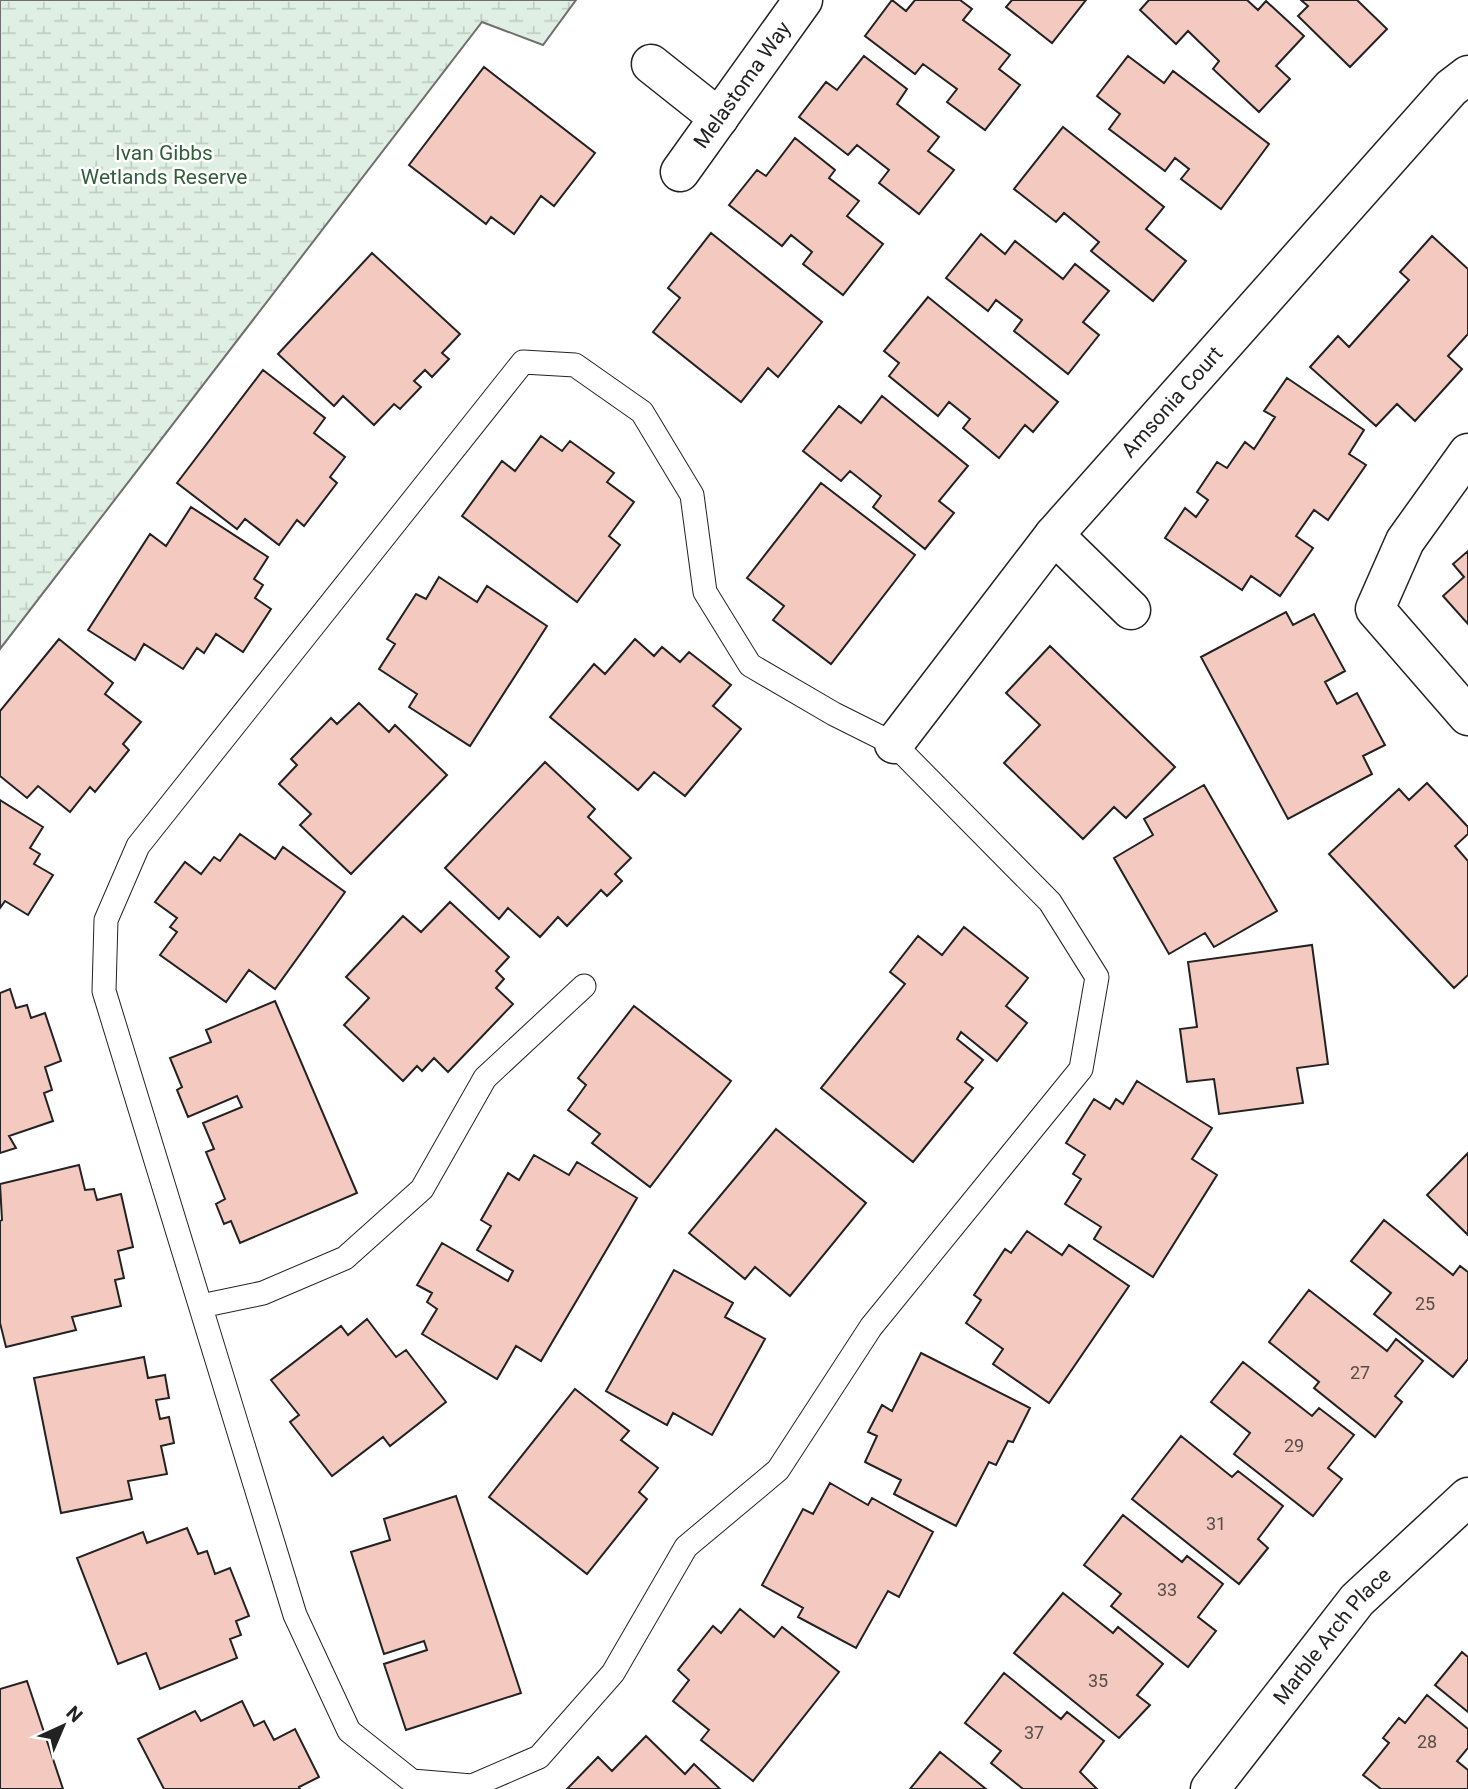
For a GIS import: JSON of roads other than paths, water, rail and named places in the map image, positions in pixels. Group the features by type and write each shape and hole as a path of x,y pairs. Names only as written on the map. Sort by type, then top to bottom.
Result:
{"street":[{"name":"Melastoma Way","path":"680,172 803,0"},
{"path":"651,64 719,118"},
{"name":"Amsonia Court","path":"894,744 1054,534 1451,88 1468,75"},
{"path":"1468,453 1405,541 1375,609 1468,716"},
{"path":"1054,534 1131,610"},
{"name":"Marble Arch Place","path":"1210,1789 1357,1600 1468,1497"}],"lane":[{"path":"523,362 575,365 642,412 692,495 705,592 750,665 834,714 894,744 1050,902 1097,978 1081,1069 871,1327 778,1469 686,1547 613,1673 539,1757 472,1786 412,1785 349,1731 295,1615 201,1306 104,991 106,920 138,846 523,362"},
{"path":"201,1306 263,1293 345,1258 422,1189 485,1078 584,986"}],"park label":[{"name":"Ivan Gibbs Wetlands Reserve","path":"164,165"}]}
